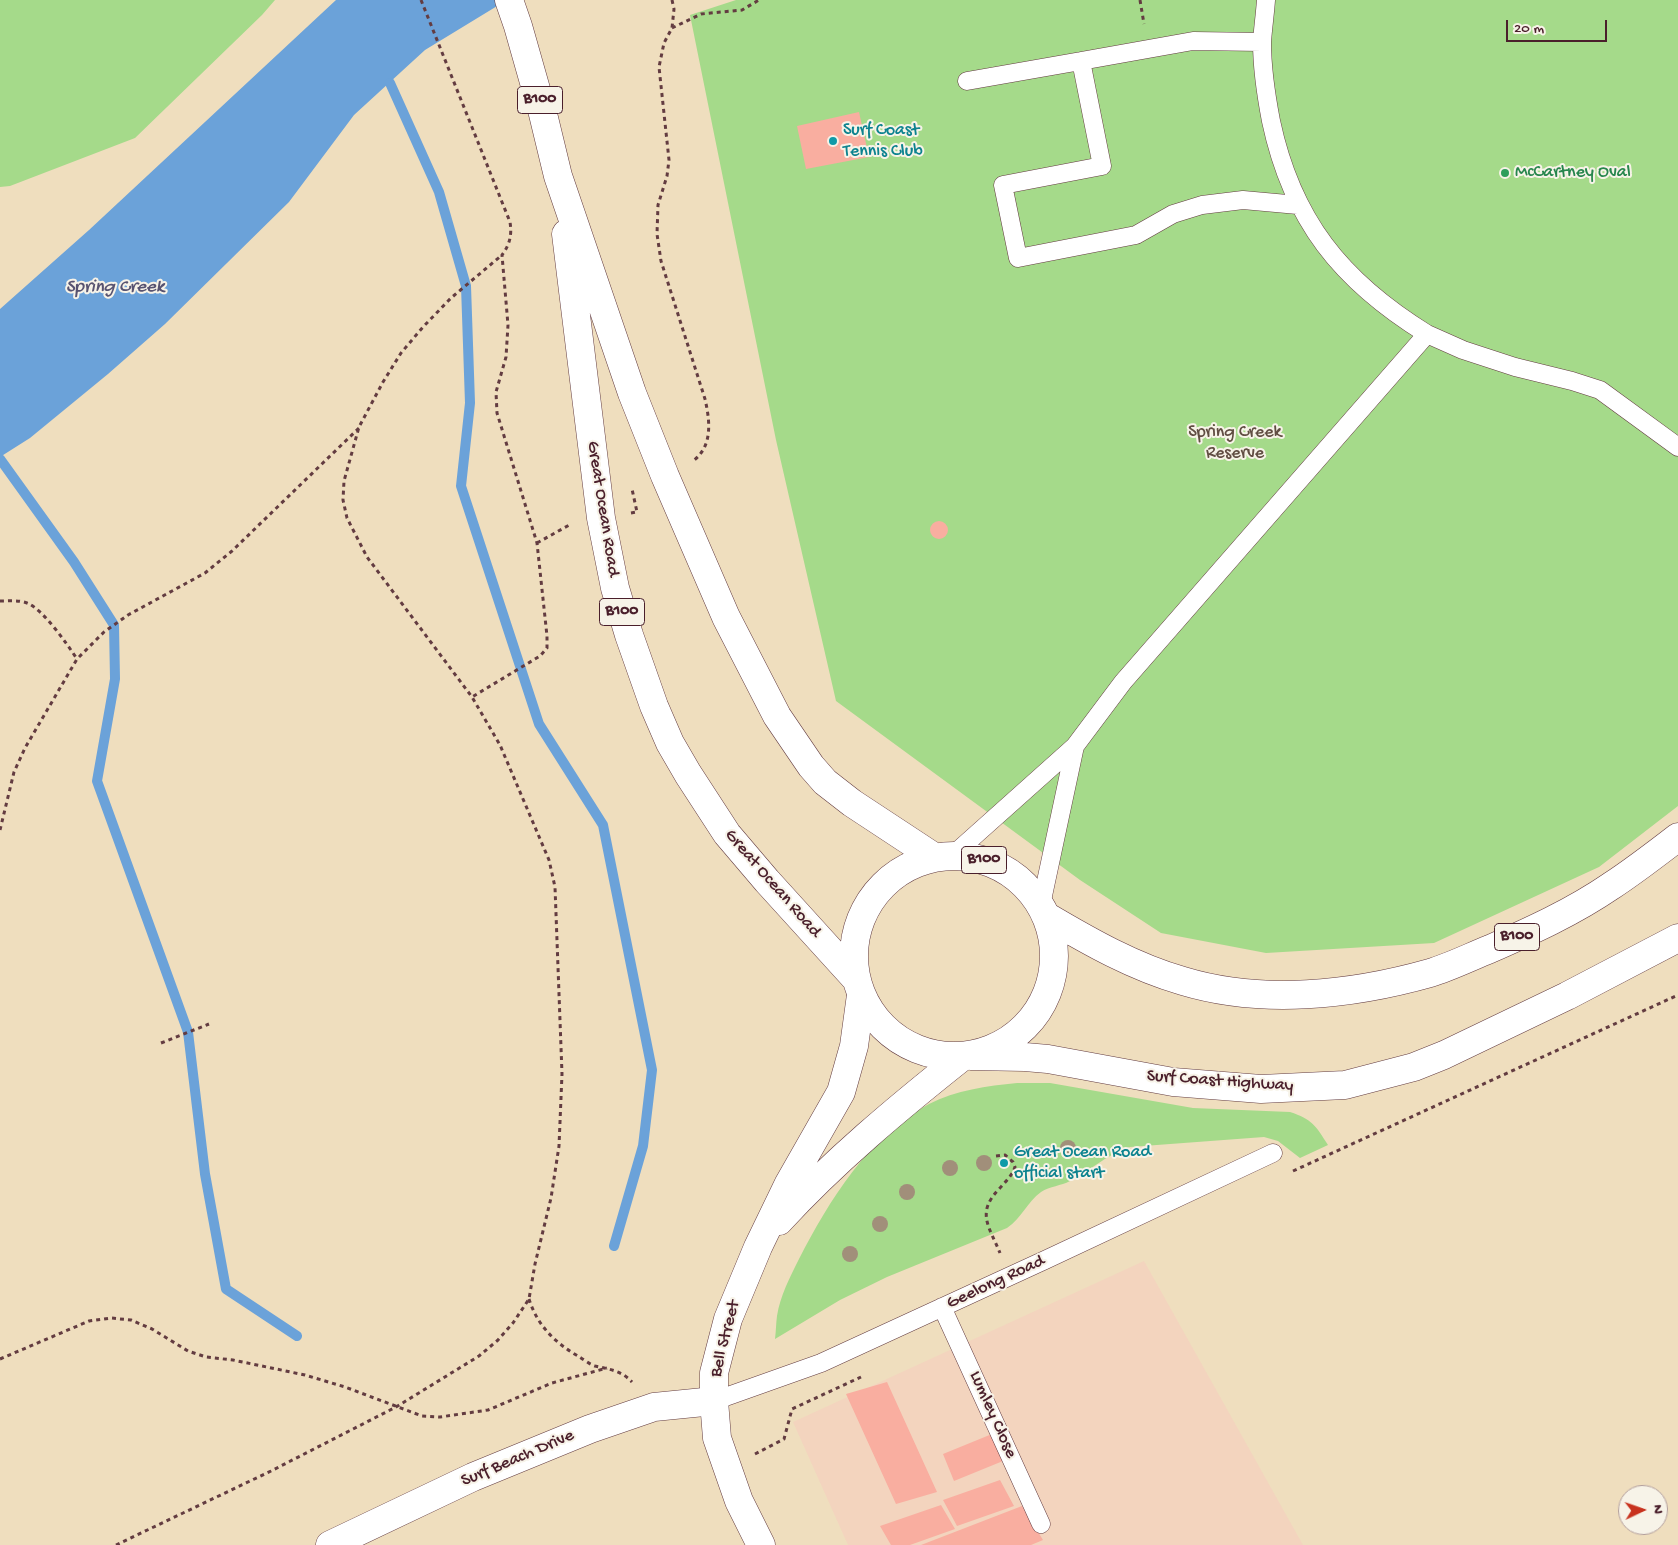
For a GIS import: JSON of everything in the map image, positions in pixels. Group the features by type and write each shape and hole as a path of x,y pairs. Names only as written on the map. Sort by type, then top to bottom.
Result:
{"main road":[{"name":"Great Ocean Road","path":"509,0 543,114 558,176 632,393 665,476 726,618 776,716 795,745 825,782 852,803 944,856"},
{"name":"Great Ocean Road","path":"558,176 601,518 615,588 654,706 670,743 727,834 859,987"},
{"name":"B100","path":"1044,911 1078,935 1130,961 1184,981 1214,989 1256,994 1335,991 1400,980 1432,972 1541,927 1610,887 1678,837"},
{"name":"B100","path":"944,856 980,858 1004,868 1025,884 1044,911 1054,946 1052,976 1042,1004 1024,1029 999,1046 966,1056 924,1052 897,1040 876,1020 859,987 854,952 858,926 869,901 887,881 909,866 944,856"},
{"name":"Surf Coast Highway","path":"966,1056 1048,1059 1173,1082 1251,1088 1304,1088 1344,1085 1414,1067 1444,1055 1567,996 1678,938"},
{"name":"Bell Street","path":"761,1545 739,1501 717,1438 714,1373 728,1319 758,1247 793,1176 841,1092 854,1046 859,987"},
{"name":"Bell Street","path":"758,1247 782,1217 823,1176 897,1110 966,1056"},
{"name":"Surf Beach Drive","path":"330,1545 473,1477 590,1429 654,1407 714,1400"}],"lane":[{"path":"1266,0 1262,42 1265,89 1274,133 1286,176 1298,205 1320,240 1345,270 1380,302 1426,334 1463,350 1515,367 1600,390 1678,447"},
{"path":"967,81 1193,41 1262,42"},
{"path":"1081,61 1102,166 1002,184 1018,258 1136,235 1173,214 1202,205 1242,200 1298,205"},
{"path":"944,856 1075,746 1130,674 1426,334"},
{"path":"1044,911 1075,746"},
{"name":"Geelong Road","path":"714,1400 801,1371 1011,1276 1273,1153"},
{"name":"Lumley Close","path":"942,1307 1041,1524"}],"path":[{"path":"116,1545 271,1471 396,1407 479,1356 513,1324 529,1299 535,1264 551,1198 559,1146 562,1074 555,887 549,860 500,745 472,697 372,564 347,518 344,500 344,481 359,427 401,353 451,298 502,256 508,246 512,233 510,222 421,0"},
{"path":"665,476 689,465 700,456 706,447 709,424 705,399 661,261 657,234 658,205 667,176 669,160 659,67 664,43 672,28 674,18 672,0"},
{"path":"672,28 701,14 742,10 758,0"},
{"path":"1140,0 1144,27"},
{"path":"472,697 540,656 547,648 537,543 497,413 496,392 506,357 508,326 502,256"},
{"path":"0,830 14,772 25,748 77,659 104,632 128,615 176,590 212,567 232,551 359,427"},
{"path":"537,543 575,521"},
{"path":"0,601 25,602 34,606 64,640 77,659"},
{"path":"161,1042 209,1024"},
{"path":"996,1156 1005,1155 1013,1162 1015,1167 1008,1179 988,1202 986,1214 989,1227 1011,1276"},
{"path":"529,1299 533,1312 541,1325 564,1348 593,1365 621,1373 630,1380 654,1407"},
{"path":"0,1360 89,1321 111,1318 132,1320 152,1329 188,1351 206,1357 305,1375 345,1387 422,1416 440,1417 488,1410 552,1383 607,1368"}],"shaded area":[{"path":"1144,1261 1303,1545 848,1545 793,1422"}],"green space":[{"path":"0,0 275,0 262,15 135,138 10,186 0,187"},
{"name":"Spring Creek Reserve","path":"736,0 1678,0 1678,806 1599,867 1434,943 1266,953 1161,933 1080,880 836,701 776,440 690,15"},
{"path":"1017,1083 1050,1083 1193,1108 1290,1112 1304,1117 1313,1124 1328,1145 1300,1158 1278,1141 1264,1137 1130,1147 1113,1154 1070,1181 1041,1192 1032,1200 1017,1220 1007,1228 887,1277 840,1300 775,1339 780,1301 799,1259 837,1193 869,1151 907,1117 939,1099 972,1089"}],"water":[{"name":"Spring Creek","path":"336,0 507,0 425,50 354,115 289,202 165,324 30,438 0,457 0,309 89,230"}],"building":[{"name":"Surf Coast Tennis Club","path":"859,112 869,157 806,169 797,126"},
{"path":"939,521 945,524 948,530 945,536 939,539 933,536 930,530 933,524"},
{"path":"887,1382 937,1492 896,1504 846,1394"},
{"path":"992,1434 1003,1461 954,1481 943,1454"},
{"path":"1000,1480 1014,1506 957,1526 943,1500"},
{"path":"941,1505 955,1529 910,1545 891,1545 880,1526"},
{"path":"1022,1506 1043,1540 1031,1545 921,1545"}],"waterway":[{"path":"390,83 439,192 466,286 470,403 461,486 539,724 603,825 652,1070 643,1146 614,1246"},
{"path":"0,459 74,562 114,625 115,679 97,781 188,1032 205,1174 226,1289 297,1336"}],"place":[{"name":"Surf Coast Tennis Club","path":"833,141"},
{"name":"McCartney Oval","path":"1505,173"},
{"name":"Great Ocean Road official start","path":"1004,1163"}]}
